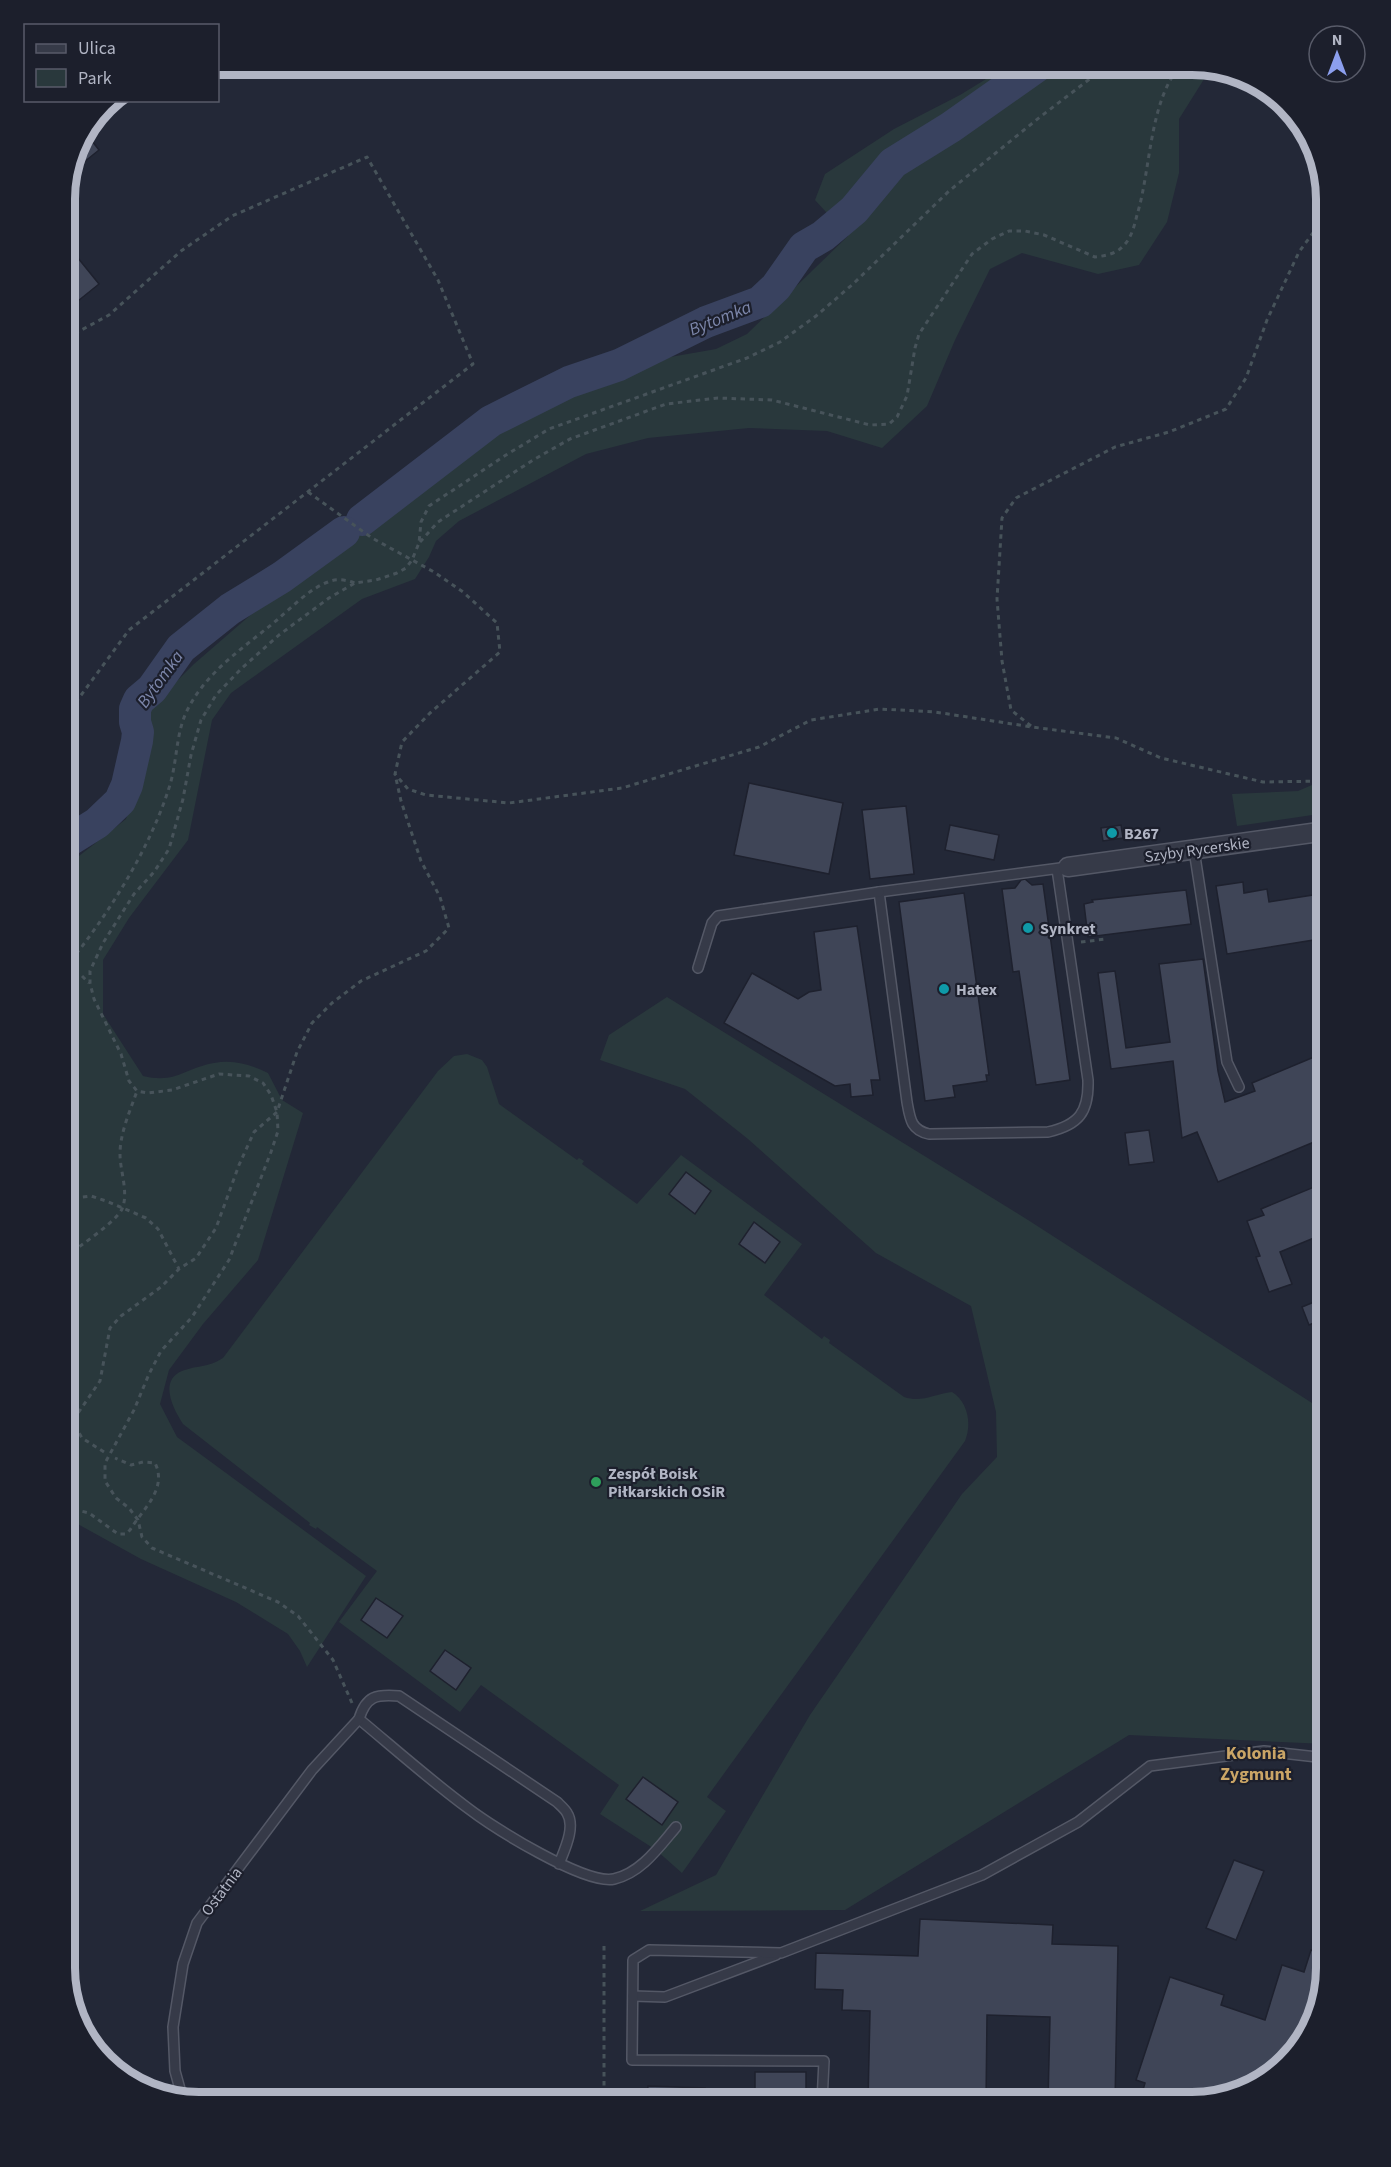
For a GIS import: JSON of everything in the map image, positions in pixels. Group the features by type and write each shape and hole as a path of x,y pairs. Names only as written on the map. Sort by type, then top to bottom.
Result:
{"street":[{"name":"Szyby Rycerskie","path":"1063,868 1316,832"}],"lane":[{"path":"1194,850 1227,1062 1239,1088"},
{"path":"698,968 712,923 718,916 879,892 1063,868 1088,1080 1088,1097 1084,1111 1074,1122 1048,1132 930,1134 918,1130 913,1125 907,1102 879,892"},
{"name":"Ostatnia","path":"180,2091 175,2071 173,2027 183,1964 197,1923 312,1770 359,1719 362,1708 370,1698 383,1695 399,1696 557,1802 567,1813 570,1823 566,1846 559,1864"},
{"path":"359,1719 469,1809 559,1864 596,1878 612,1880 631,1874 676,1827"},
{"path":"633,1996 664,1997 982,1875 1078,1822 1150,1766 1264,1751 1316,1757"},
{"path":"781,1953 649,1950 633,1960 632,2060 824,2061 822,2092"}],"path":[{"path":"359,1719 333,1660 298,1617 278,1602 152,1548 142,1537 138,1520 129,1508 116,1498 105,1481 105,1463 134,1410 148,1374 161,1351 192,1317 229,1260 278,1131 271,1095 263,1083 249,1076 219,1074 172,1089 148,1093 137,1091 129,1081 121,1054 94,999 90,983 90,970 104,943 134,894 154,872 169,849 201,720 216,695 279,635 329,598 354,583 376,580 406,568 412,561 419,543 421,522 429,506 549,429 747,358 780,342 816,316 853,284 949,191 1095,75"},
{"path":"419,543 438,522 533,460 570,439 666,404 718,398 772,400 870,425 888,424 897,417 907,396 919,334 972,254 992,239 1009,231 1025,231 1044,236 1095,257 1120,249 1127,241 1132,233 1146,181 1151,140 1164,93 1173,75"},
{"path":"75,334 109,315 181,251 232,216 367,157 438,280 473,364 129,630 75,703"},
{"path":"1032,727 1011,710 1002,661 997,599 1002,518 1017,498 1115,447 1169,432 1226,409 1245,378 1267,320 1299,252 1316,229"},
{"path":"104,1452 82,1438 75,1426 76,1416 100,1381 110,1328 121,1316 196,1258 216,1228 239,1165 254,1132 276,1112 297,1052 312,1023 332,1003 361,981 426,951 449,928 440,897 421,861 400,801 395,774 402,742 430,713 500,652 497,623 463,592 434,572 372,538 308,492"},
{"path":"75,957 112,904 154,825 170,787 181,726 188,707 198,692 215,671 304,598 327,582 344,580 354,583"},
{"path":"395,774 408,789 426,795 508,803 622,788 759,747 812,720 880,709 935,712 1116,738 1161,758 1263,782 1316,781"},
{"path":"1076,942 1106,939"},
{"path":"75,973 90,983"},
{"path":"75,1249 115,1218 122,1209 124,1189 120,1152 126,1121 137,1091"},
{"path":"75,1198 91,1197 106,1201 146,1218 158,1229 179,1269"},
{"path":"75,1510 89,1513 118,1534 126,1534 138,1520 153,1498 157,1486 158,1469 155,1463 143,1462 131,1465 115,1458"},
{"path":"604,1946 604,2092"}],"green space":[{"path":"993,75 1206,76 1179,119 1179,173 1167,222 1139,265 1098,274 1022,253 990,269 955,340 927,406 882,448 827,431 749,428 648,438 586,454 459,521 436,541 415,579 362,599 231,693 212,720 188,840 129,918 103,960 103,1014 143,1076 172,1077 214,1063 242,1063 268,1073 282,1100 303,1113 258,1260 203,1324 169,1370 160,1404 177,1437 366,1576 307,1667 300,1651 288,1634 236,1602 141,1559 75,1523 75,859 126,819 150,749 150,708 194,664 262,605 344,546 496,429 659,359 716,349 747,334 848,236 815,200 825,174 894,129 960,95"},
{"path":"1316,783 1316,814 1237,826 1232,794 1298,791"},
{"path":"667,997 1028,1220 1316,1406 1316,1744 1129,1735 845,1910 640,1911 716,1875 810,1715 962,1494 997,1457 996,1412 971,1306 876,1253 748,1139 685,1089 600,1060 609,1035"},
{"name":"Zespół Boisk Piłkarskich OSiR","path":"467,1054 482,1060 487,1067 499,1104 577,1160 579,1158 584,1161 582,1164 637,1204 681,1155 802,1244 764,1295 822,1339 824,1336 830,1340 829,1343 904,1397 922,1399 952,1392 962,1401 967,1414 968,1428 965,1441 707,1797 726,1811 682,1873 656,1850 600,1814 619,1785 481,1685 460,1712 339,1622 377,1571 317,1527 316,1529 309,1525 310,1523 183,1424 172,1404 169,1388 175,1376 182,1371 223,1358 438,1071 454,1056"}],"building":[{"path":"91,139 99,150 79,166"},
{"path":"75,254 99,284 75,303"},
{"path":"749,783 843,803 829,874 734,855"},
{"path":"906,806 914,874 870,879 862,810"},
{"path":"950,825 999,835 994,860 945,850"},
{"name":"B267","path":"1121,825 1123,838 1103,841 1101,828"},
{"path":"1025,879 1032,885 1043,884 1070,1080 1036,1085 1019,971 1013,972 1002,889 1015,888 1021,880"},
{"path":"1243,882 1244,893 1267,889 1269,902 1316,895 1316,940 1227,954 1216,886"},
{"path":"1186,890 1191,924 1088,937 1084,904 1093,902 1092,900"},
{"name":"Hatex","path":"964,893 989,1075 986,1075 987,1081 953,1086 955,1097 925,1101 899,902"},
{"path":"857,926 880,1080 871,1080 873,1095 851,1097 850,1084 835,1086 724,1023 752,973 798,999 809,992 821,990 814,932"},
{"path":"1203,959 1218,1071 1225,1102 1255,1091 1252,1083 1316,1056 1316,1141 1218,1182 1197,1132 1182,1138 1173,1061 1111,1069 1098,973 1115,971 1126,1048 1170,1042 1159,964"},
{"path":"1149,1130 1154,1162 1129,1165 1125,1133"},
{"path":"686,1172 711,1191 695,1214 669,1194"},
{"path":"1316,1186 1316,1237 1280,1252 1292,1284 1269,1292 1256,1257 1260,1256 1247,1221 1264,1215 1261,1209"},
{"path":"754,1222 780,1242 765,1263 739,1244"},
{"path":"1316,1301 1316,1322 1309,1325 1302,1307"},
{"path":"376,1598 403,1616 387,1638 361,1620"},
{"path":"445,1650 471,1668 456,1690 430,1671"},
{"path":"643,1777 678,1802 662,1825 626,1799"},
{"path":"1234,1860 1264,1871 1236,1940 1206,1928"},
{"path":"920,1919 1053,1925 1052,1944 1118,1946 1115,2092 1048,2092 1050,2017 987,2015 986,2092 868,2092 870,2011 842,2010 843,1990 815,1989 816,1953 918,1956"},
{"path":"1311,1950 1316,1952 1315,1984 1312,2000 1303,2023 1285,2050 1261,2071 1247,2079 1216,2090 1142,2092 1145,2083 1136,2080 1170,1977 1224,1995 1221,2005 1265,2020 1282,1965 1304,1972"},
{"path":"755,2072 806,2072 806,2092 755,2092"},
{"path":"648,2086 705,2088 705,2092 648,2092"}],"waterway":[{"name":"Bytomka","path":"362,520 491,421 569,382 619,365 706,322 760,302 776,287 804,247 823,236 854,210 893,163 951,127 1025,75"},
{"name":"Bytomka","path":"75,837 97,823 120,801 127,785 137,741 135,709 139,700 152,689 181,648 230,609 282,577 344,532"}],"place":[{"name":"B267","path":"1112,833"},
{"name":"Synkret","path":"1028,928"},
{"name":"Hatex","path":"944,989"},
{"name":"Zespół Boisk Piłkarskich OSiR","path":"596,1482"}],"district":[{"name":"Kolonia Zygmunt","path":"1256,1763"}]}
